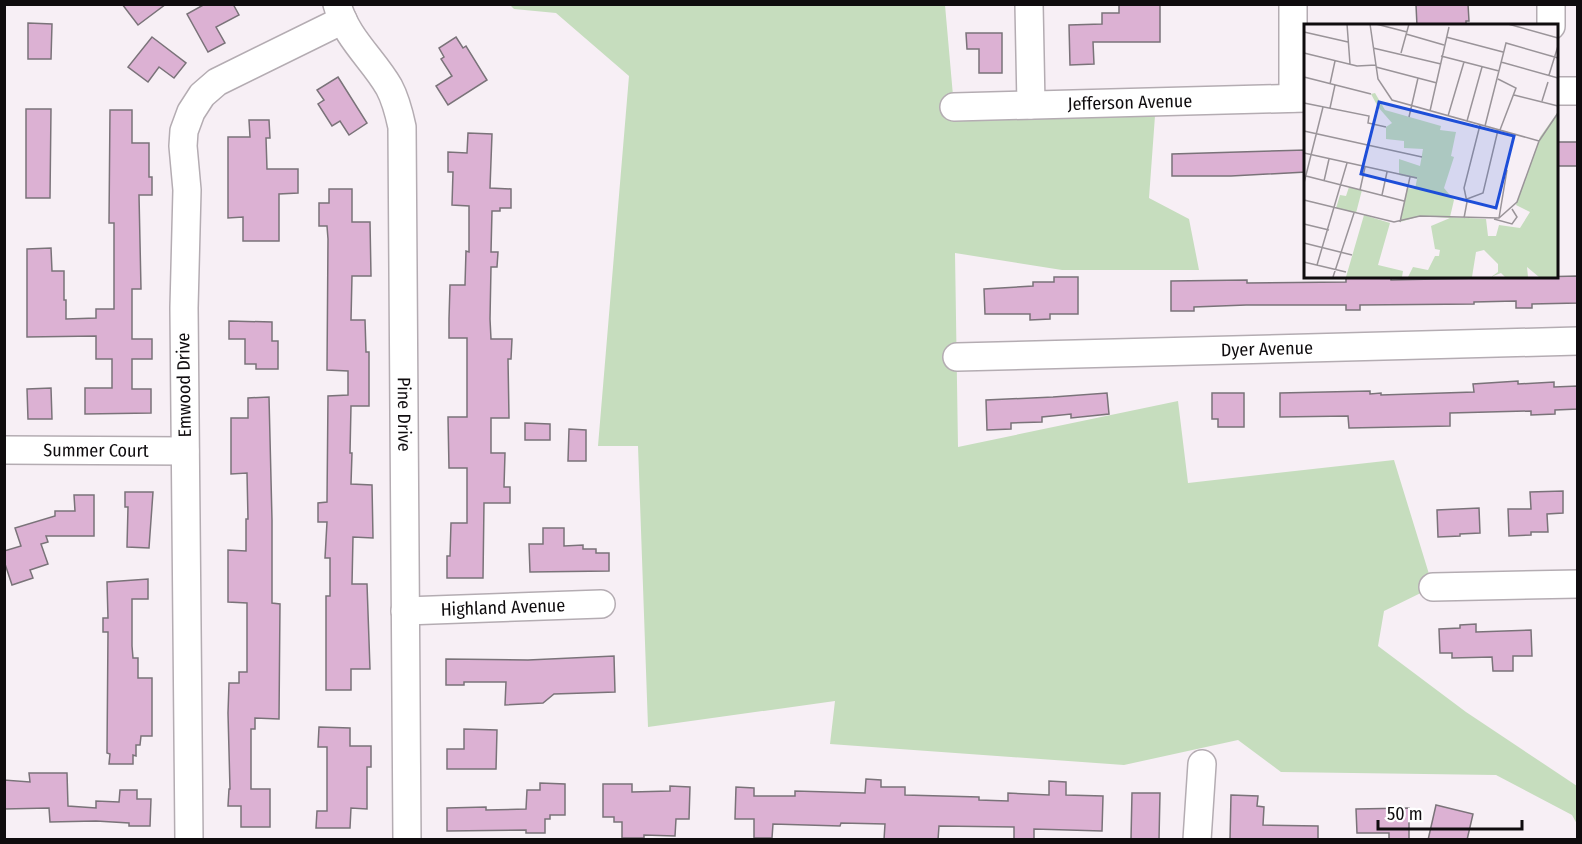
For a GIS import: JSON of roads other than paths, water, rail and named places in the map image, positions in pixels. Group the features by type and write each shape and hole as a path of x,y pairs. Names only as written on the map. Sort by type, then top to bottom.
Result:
{"street":[{"path":"1029,4 1031,105"},
{"path":"1293,4 1299,98"},
{"path":"1551,4 1551,24"},
{"name":"Emwood Drive","path":"189,840 184,308 187,190 184,131 191,112 202,95 217,82 340,12"},
{"name":"Pine Drive","path":"340,12 354,40 389,86 398,106 402,127 406,840"},
{"path":"1558,91 1578,91"},
{"name":"Jefferson Avenue","path":"954,107 1299,98"},
{"name":"Dyer Avenue","path":"957,357 1578,342"},
{"name":"Summer Court","path":"4,450 185,451"},
{"path":"1433,587 1578,584"},
{"name":"Highland Avenue","path":"405,610 601,604"},
{"path":"1197,840 1202,764"}]}
